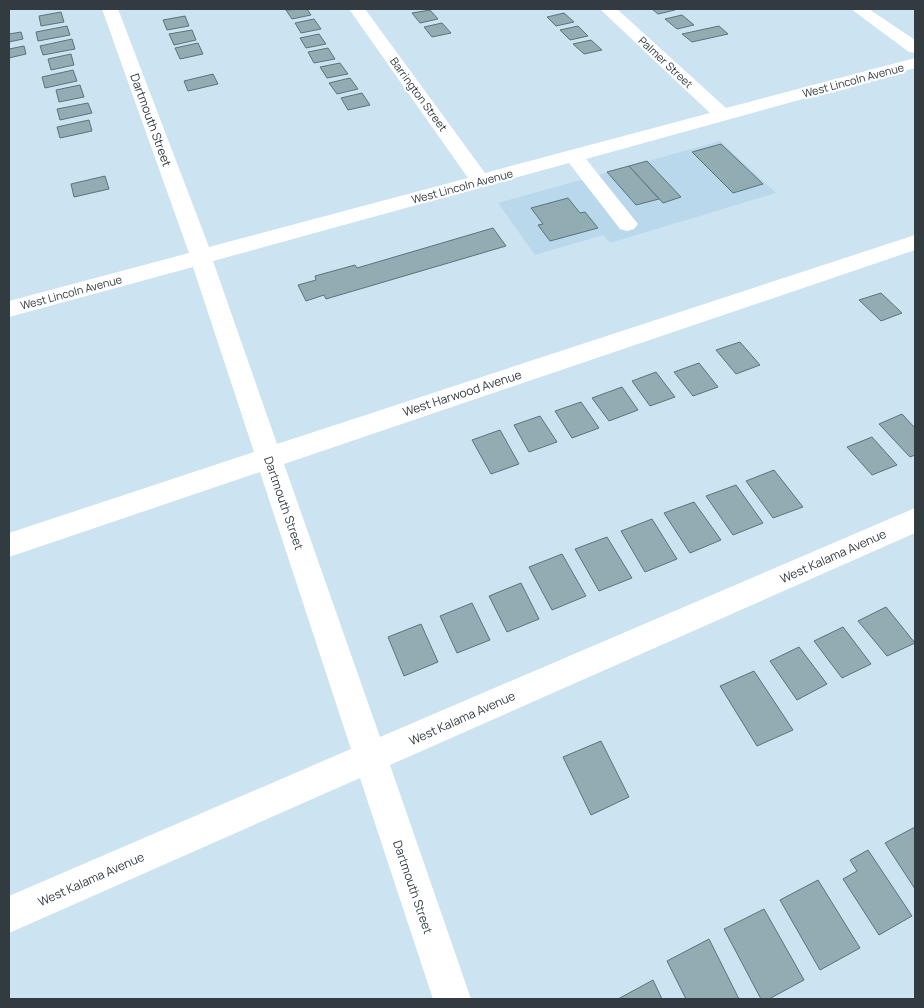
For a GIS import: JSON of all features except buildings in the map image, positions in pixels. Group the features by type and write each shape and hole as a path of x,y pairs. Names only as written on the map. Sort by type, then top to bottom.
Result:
{"street":[{"name":"Dartmouth Street","path":"110,9 200,257 452,999"},
{"name":"Barrington Street","path":"357,9 481,180"},
{"name":"Palmer Street","path":"608,9 723,115"},
{"path":"858,9 915,48"},
{"name":"West Lincoln Avenue","path":"9,309 915,63"},
{"path":"573,156 627,224"},
{"name":"West Harwood Avenue","path":"9,545 915,242"},
{"name":"West Kalama Avenue","path":"9,915 915,520"}],"shaded area":[{"path":"720,141 776,193 610,243 603,235 535,255 498,203"}]}
